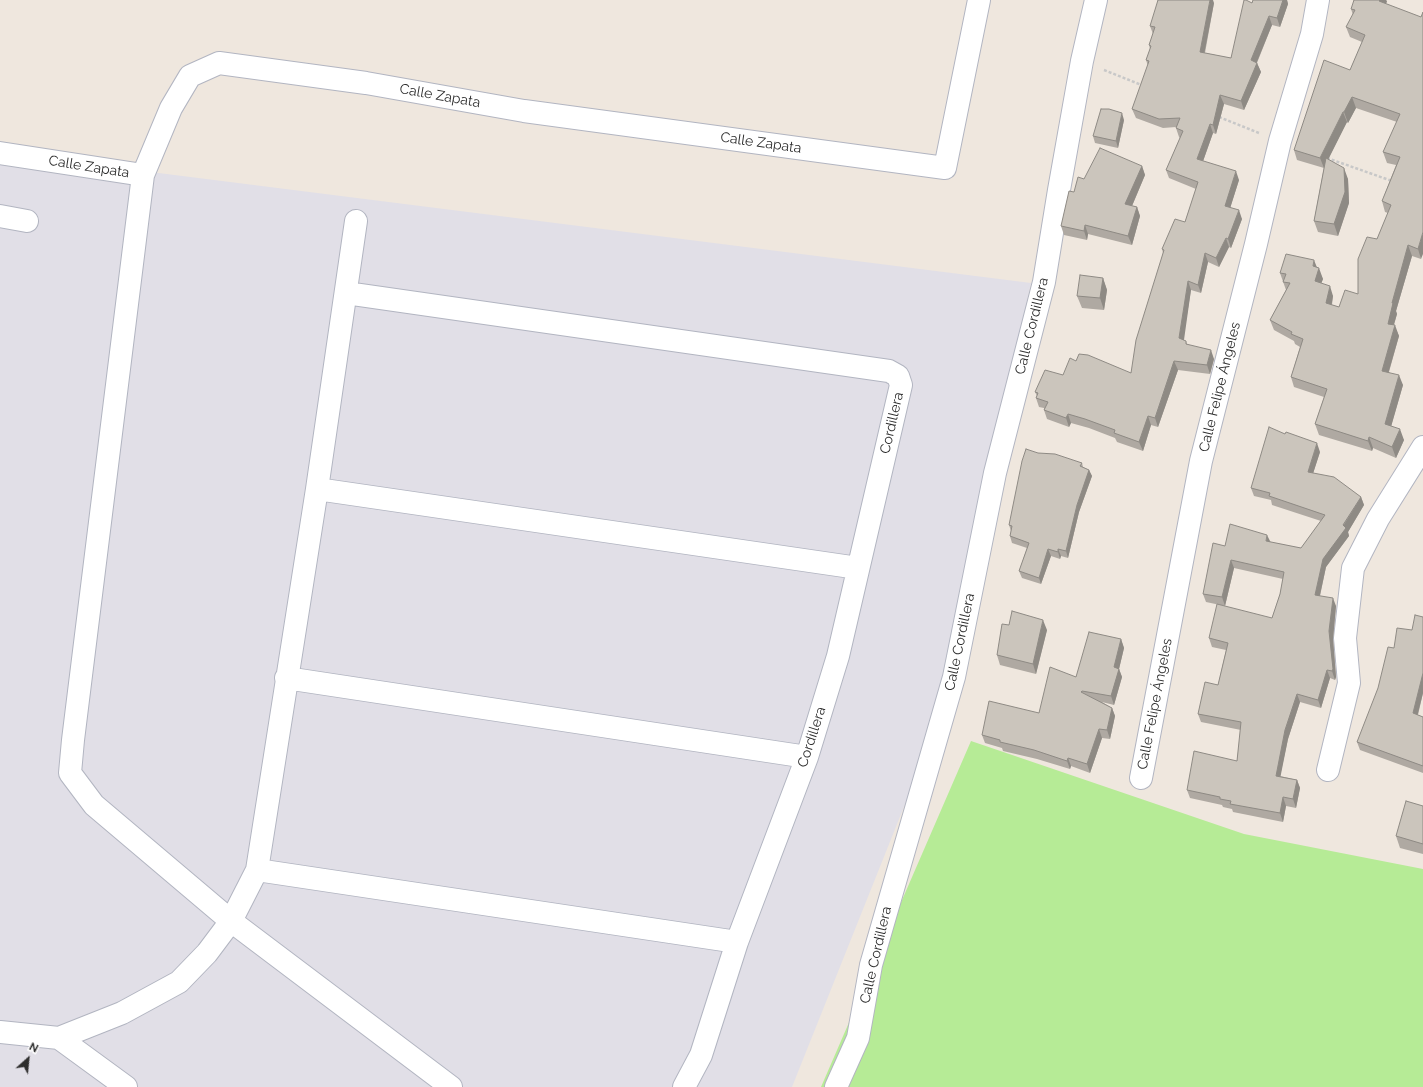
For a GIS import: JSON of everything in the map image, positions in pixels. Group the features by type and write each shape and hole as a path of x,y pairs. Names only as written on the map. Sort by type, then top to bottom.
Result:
{"street":[{"name":"Calle Zapata","path":"0,153 143,176 171,108 190,76 219,63 366,83 524,111 946,168 979,0"},
{"name":"Calle Cordillera","path":"836,1087 858,1038 871,965 954,677 995,473 1044,282 1082,61 1096,0"},
{"name":"Calle Felipe Ángeles","path":"1141,778 1201,461 1256,244 1280,141 1312,34 1318,0"},
{"path":"143,176 70,773 94,805 231,921 451,1087"},
{"path":"0,216 27,221"},
{"path":"0,1032 59,1038 122,1014 179,982 207,953 231,921 256,870 317,489 356,221"},
{"name":"Cordillera","path":"346,293 889,371 898,376 900,385 838,656 807,756 737,942 701,1055 684,1087"},
{"path":"1328,770 1349,683 1345,638 1353,568 1378,519 1423,447"},
{"path":"317,489 858,568"},
{"path":"286,678 807,756"},
{"path":"256,870 737,942"},
{"path":"59,1038 126,1087"}],"path":[{"path":"1082,61 1148,88"},
{"path":"1214,115 1280,141"},
{"path":"1325,157 1393,181"}],"shaded area":[{"path":"0,153 1031,283 933,734 792,1087 0,1087"}],"green space":[{"path":"971,741 1244,834 1423,869 1423,1087 821,1087"}],"building":[{"path":"1158,0 1210,0 1200,52 1231,58 1244,0 1252,3 1253,0 1283,0 1277,18 1269,16 1251,60 1257,63 1241,101 1220,95 1213,125 1210,124 1197,159 1236,171 1225,206 1239,210 1228,239 1226,238 1216,258 1205,253 1198,285 1188,281 1179,338 1186,341 1186,344 1211,350 1207,365 1174,361 1155,418 1148,416 1139,442 1114,433 1115,430 1085,419 1068,414 1066,418 1044,410 1048,402 1036,398 1038,393 1035,392 1045,370 1063,375 1070,358 1076,361 1079,354 1088,355 1131,373 1136,340 1164,250 1162,249 1175,219 1185,222 1198,182 1166,170 1183,131 1176,128 1180,118 1159,119 1132,109 1149,61 1146,60 1155,27 1150,26"},
{"path":"1354,0 1380,0 1379,1 1421,17 1423,12 1423,232 1418,249 1408,245 1392,303 1388,324 1395,325 1382,371 1399,375 1385,424 1400,429 1392,447 1369,437 1368,441 1315,424 1327,389 1291,377 1303,339 1291,334 1292,332 1270,320 1290,283 1283,282 1286,274 1280,273 1286,254 1314,260 1313,266 1319,268 1315,281 1330,286 1326,303 1339,307 1345,290 1358,294 1358,259 1367,237 1377,239 1391,205 1382,201 1400,157 1383,152 1400,114 1352,97 1320,158 1294,150 1324,60 1350,70 1365,35 1346,27 1355,10 1351,9"},
{"path":"1101,109 1109,109 1122,113 1116,141 1093,136"},
{"path":"1100,148 1142,166 1125,204 1137,207 1128,236 1085,225 1084,231 1061,226 1069,191 1074,192 1078,177 1084,179"},
{"path":"1326,158 1344,168 1345,192 1334,224 1314,221"},
{"path":"1080,275 1103,278 1100,298 1077,296"},
{"path":"1269,427 1285,434 1286,432 1317,443 1308,472 1334,477 1361,497 1343,525 1346,528 1323,559 1315,595 1333,598 1329,631 1333,669 1332,671 1327,670 1318,700 1297,694 1285,730 1276,776 1297,780 1293,799 1283,797 1280,813 1230,804 1231,801 1220,799 1220,797 1187,790 1194,751 1237,761 1241,722 1198,714 1205,682 1218,685 1228,643 1209,638 1217,604 1272,618 1280,594 1284,572 1231,560 1222,597 1203,594 1213,543 1225,546 1230,524 1267,535 1266,541 1301,548 1325,515 1269,496 1270,493 1251,488"},
{"path":"1026,449 1038,453 1055,454 1082,463 1080,466 1089,470 1077,505 1066,551 1058,549 1058,552 1048,549 1039,578 1019,571 1029,543 1010,536 1012,526 1009,525 1022,461"},
{"path":"1012,611 1043,620 1033,664 997,655 1002,624 1009,625"},
{"path":"1415,615 1423,617 1423,673 1413,713 1423,717 1423,766 1357,742 1378,688 1388,647 1394,648 1397,628 1412,630"},
{"path":"1089,632 1121,639 1114,667 1119,669 1111,696 1081,692 1112,708 1107,730 1099,729 1087,764 1068,758 1067,761 1034,750 1000,742 1000,740 982,735 989,701 1039,713 1050,667 1076,677"},
{"path":"1406,801 1423,806 1423,844 1396,836"}]}
